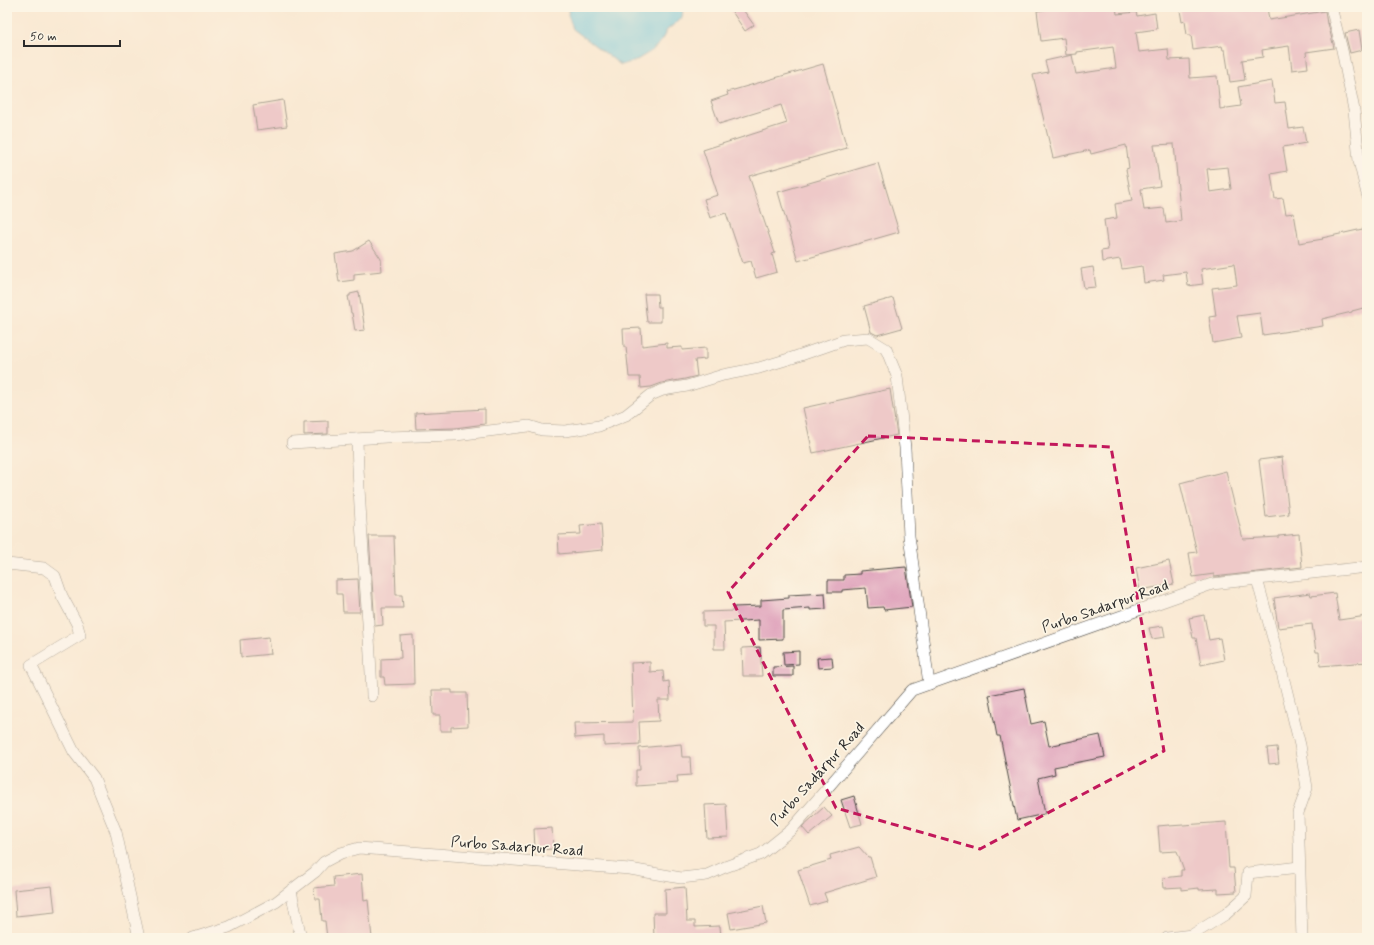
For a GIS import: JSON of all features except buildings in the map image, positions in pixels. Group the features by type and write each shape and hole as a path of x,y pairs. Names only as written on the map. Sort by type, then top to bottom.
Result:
{"street":[{"path":"1331,7 1342,50 1354,110 1359,161 1367,194"},
{"path":"292,443 456,435 529,426 542,430 566,431 599,426 626,415 651,395 663,390 687,386 723,375 759,368 844,340 868,338 886,349 896,376 905,448 909,536 929,684"},
{"path":"357,439 360,522 370,637 372,696"},
{"path":"7,564 44,568 55,576 62,596 77,624 80,635 31,665 74,752 94,778 116,832 139,938"},
{"name":"Purbo Sadarpur Road","path":"193,938 229,927 276,902 315,872 324,862 341,853 359,848 630,869 681,878 707,875 761,854 791,830 912,690 1212,584 1367,567"},
{"path":"1257,579 1300,745 1307,788 1298,813 1302,938"},
{"path":"1167,938 1192,935 1226,914 1246,896 1248,873 1300,867"},
{"path":"291,891 301,938"}],"highlighted area":[{"path":"868,436 1111,447 1164,751 980,849 836,808 728,592"}],"water":[{"path":"569,7 683,7 682,18 667,30 660,43 650,52 635,61 621,65 573,29 568,15"}]}
